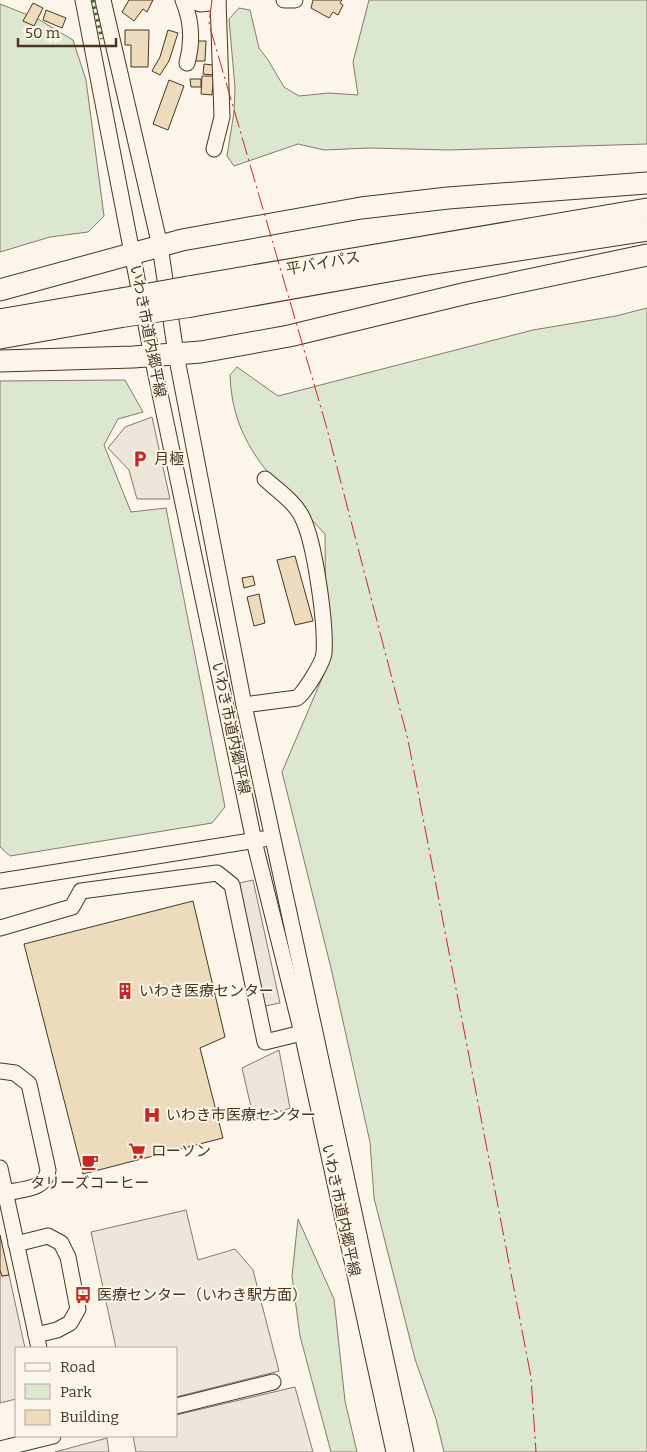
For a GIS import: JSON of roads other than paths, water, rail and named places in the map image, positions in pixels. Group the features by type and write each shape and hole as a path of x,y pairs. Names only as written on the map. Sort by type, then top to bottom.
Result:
{"highway":[{"path":"0,290 160,246 361,208 448,198 647,183"},
{"name":"平バイパス","path":"0,320 123,307 190,296 647,209"},
{"name":"平バイパス","path":"190,296 422,265 647,230"},
{"path":"0,361 152,356 201,352 289,336 486,289 647,255"},
{"name":"平バイパス","path":"0,338 123,307"}],"street":[{"name":"いわき市道内郷平線","path":"83,0 152,356 254,840 302,1033 394,1452"},
{"name":"いわき市道内郷平線","path":"103,0 160,246 176,354 244,705 406,1452"},
{"path":"183,0 189,14 191,26 187,63"},
{"path":"191,0 200,4 218,1 222,117 214,149"},
{"path":"284,0 295,0"},
{"path":"244,705 297,698 305,690 324,653 323,614 306,527 299,511 265,479"},
{"path":"0,881 272,837"},
{"path":"0,928 72,907 81,891 217,873 232,885 265,1042 302,1033"},
{"path":"0,1071 15,1074 29,1084 48,1170 47,1179 42,1184 5,1193"},
{"path":"0,1168 5,1193 37,1342 70,1323 78,1309 74,1280 68,1257 61,1243 48,1236 16,1244"},
{"path":"178,1406 273,1382"},
{"path":"0,1449 49,1437"}],"place":[{"name":"月極","path":"140,459"},
{"name":"いわき医療センター","path":"125,991"},
{"name":"いわき市医療センター","path":"152,1115"},
{"name":"ローソン","path":"137,1151"},
{"name":"タリーズコーヒー","path":"90,1162"},
{"name":"医療センター（いわき駅方面）","path":"83,1295"}]}
